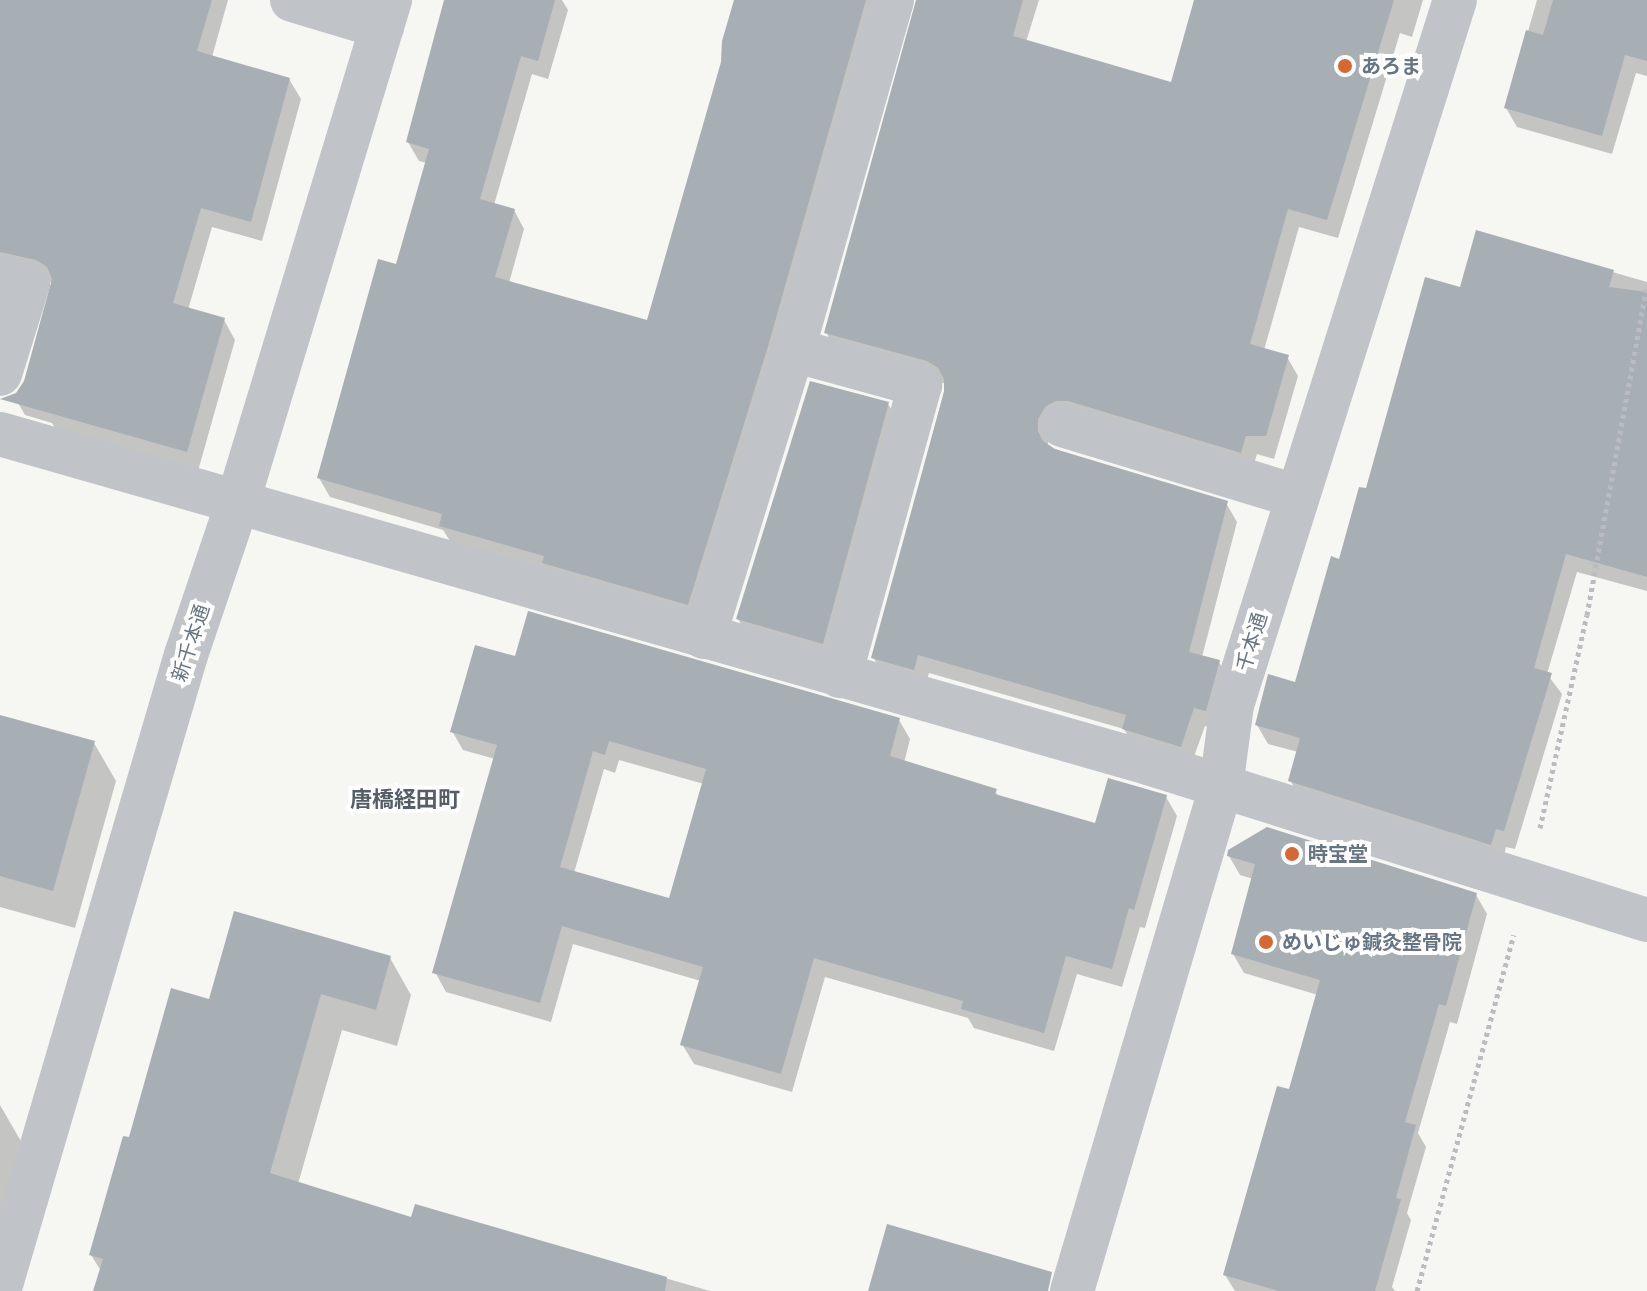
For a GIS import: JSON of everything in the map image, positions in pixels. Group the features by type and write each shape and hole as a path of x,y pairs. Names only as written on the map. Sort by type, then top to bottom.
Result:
{"street":[{"path":"292,0 386,14"},
{"path":"704,637 793,350 892,0"},
{"name":"千本通","path":"1072,1291 1221,787 1232,705 1455,0"},
{"name":"新千本通","path":"0,1288 186,655 238,501 386,14"},
{"path":"0,276 28,284 0,374"},
{"path":"793,350 920,385 840,676"},
{"path":"1062,425 1296,496"},
{"path":"0,434 1221,787 1647,920"}],"path":[{"path":"1417,1291 1528,883 1587,615 1647,284"}],"building":[{"path":"0,0 212,0 197,51 290,78 251,222 201,208 173,303 225,318 187,452 0,399 16,393 24,381 52,279 47,267 36,260 0,252"},
{"path":"444,0 555,0 538,61 521,56 480,199 515,209 495,277 647,320 721,62 722,41 734,0 866,0 769,343 688,605 542,563 544,556 439,526 442,514 317,478 378,259 396,264 429,149 406,142"},
{"path":"916,0 1023,0 1013,36 1171,82 1194,0 1394,0 1327,220 1288,209 1250,344 1289,355 1266,436 1246,436 1241,453 1068,401 1056,401 1046,406 1038,419 1038,431 1043,441 1055,449 1228,501 1189,652 1220,660 1206,711 1194,708 1181,747 1122,729 1126,715 918,655 914,670 871,658 944,392 944,379 938,368 927,361 824,333"},
{"path":"1553,0 1647,0 1647,61 1625,55 1602,136 1504,108 1526,30 1543,35"},
{"path":"1476,230 1614,270 1609,287 1647,292 1647,577 1566,554 1534,668 1552,673 1504,831 1496,829 1491,845 1288,781 1300,738 1255,725 1268,674 1295,682 1331,556 1339,559 1359,487 1366,488 1425,277 1460,287"},
{"path":"810,381 889,402 823,644 736,619"},
{"path":"528,611 900,718 890,756 997,789 995,794 1095,823 1108,778 1167,795 1134,910 1129,908 1112,969 1066,956 1044,1033 961,1009 963,1001 814,958 781,1074 680,1045 703,967 562,926 540,1003 432,973 497,745 450,732 475,645 515,656","holes":["609,741 706,769 669,898 560,867 593,751 605,755"]},
{"path":"0,715 95,741 53,891 0,876"},
{"path":"1267,827 1477,893 1446,1006 1439,1004 1405,1122 1416,1125 1396,1198 1401,1199 1375,1291 1279,1291 1223,1275 1277,1086 1289,1089 1320,980 1231,954 1255,864 1227,856 1228,850"},
{"path":"234,911 391,956 376,1010 321,994 270,1173 411,1217 415,1204 667,1277 665,1291 93,1291 103,1259 89,1255 123,1136 129,1137 171,988 209,999"},
{"path":"887,1224 1052,1272 1048,1291 868,1291"}],"place":[{"name":"あろま","path":"1345,66"},
{"name":"時宝堂","path":"1292,854"},
{"name":"めいじゅ鍼灸整骨院","path":"1266,942"}],"district":[{"name":"唐橋経田町","path":"405,800"}]}
